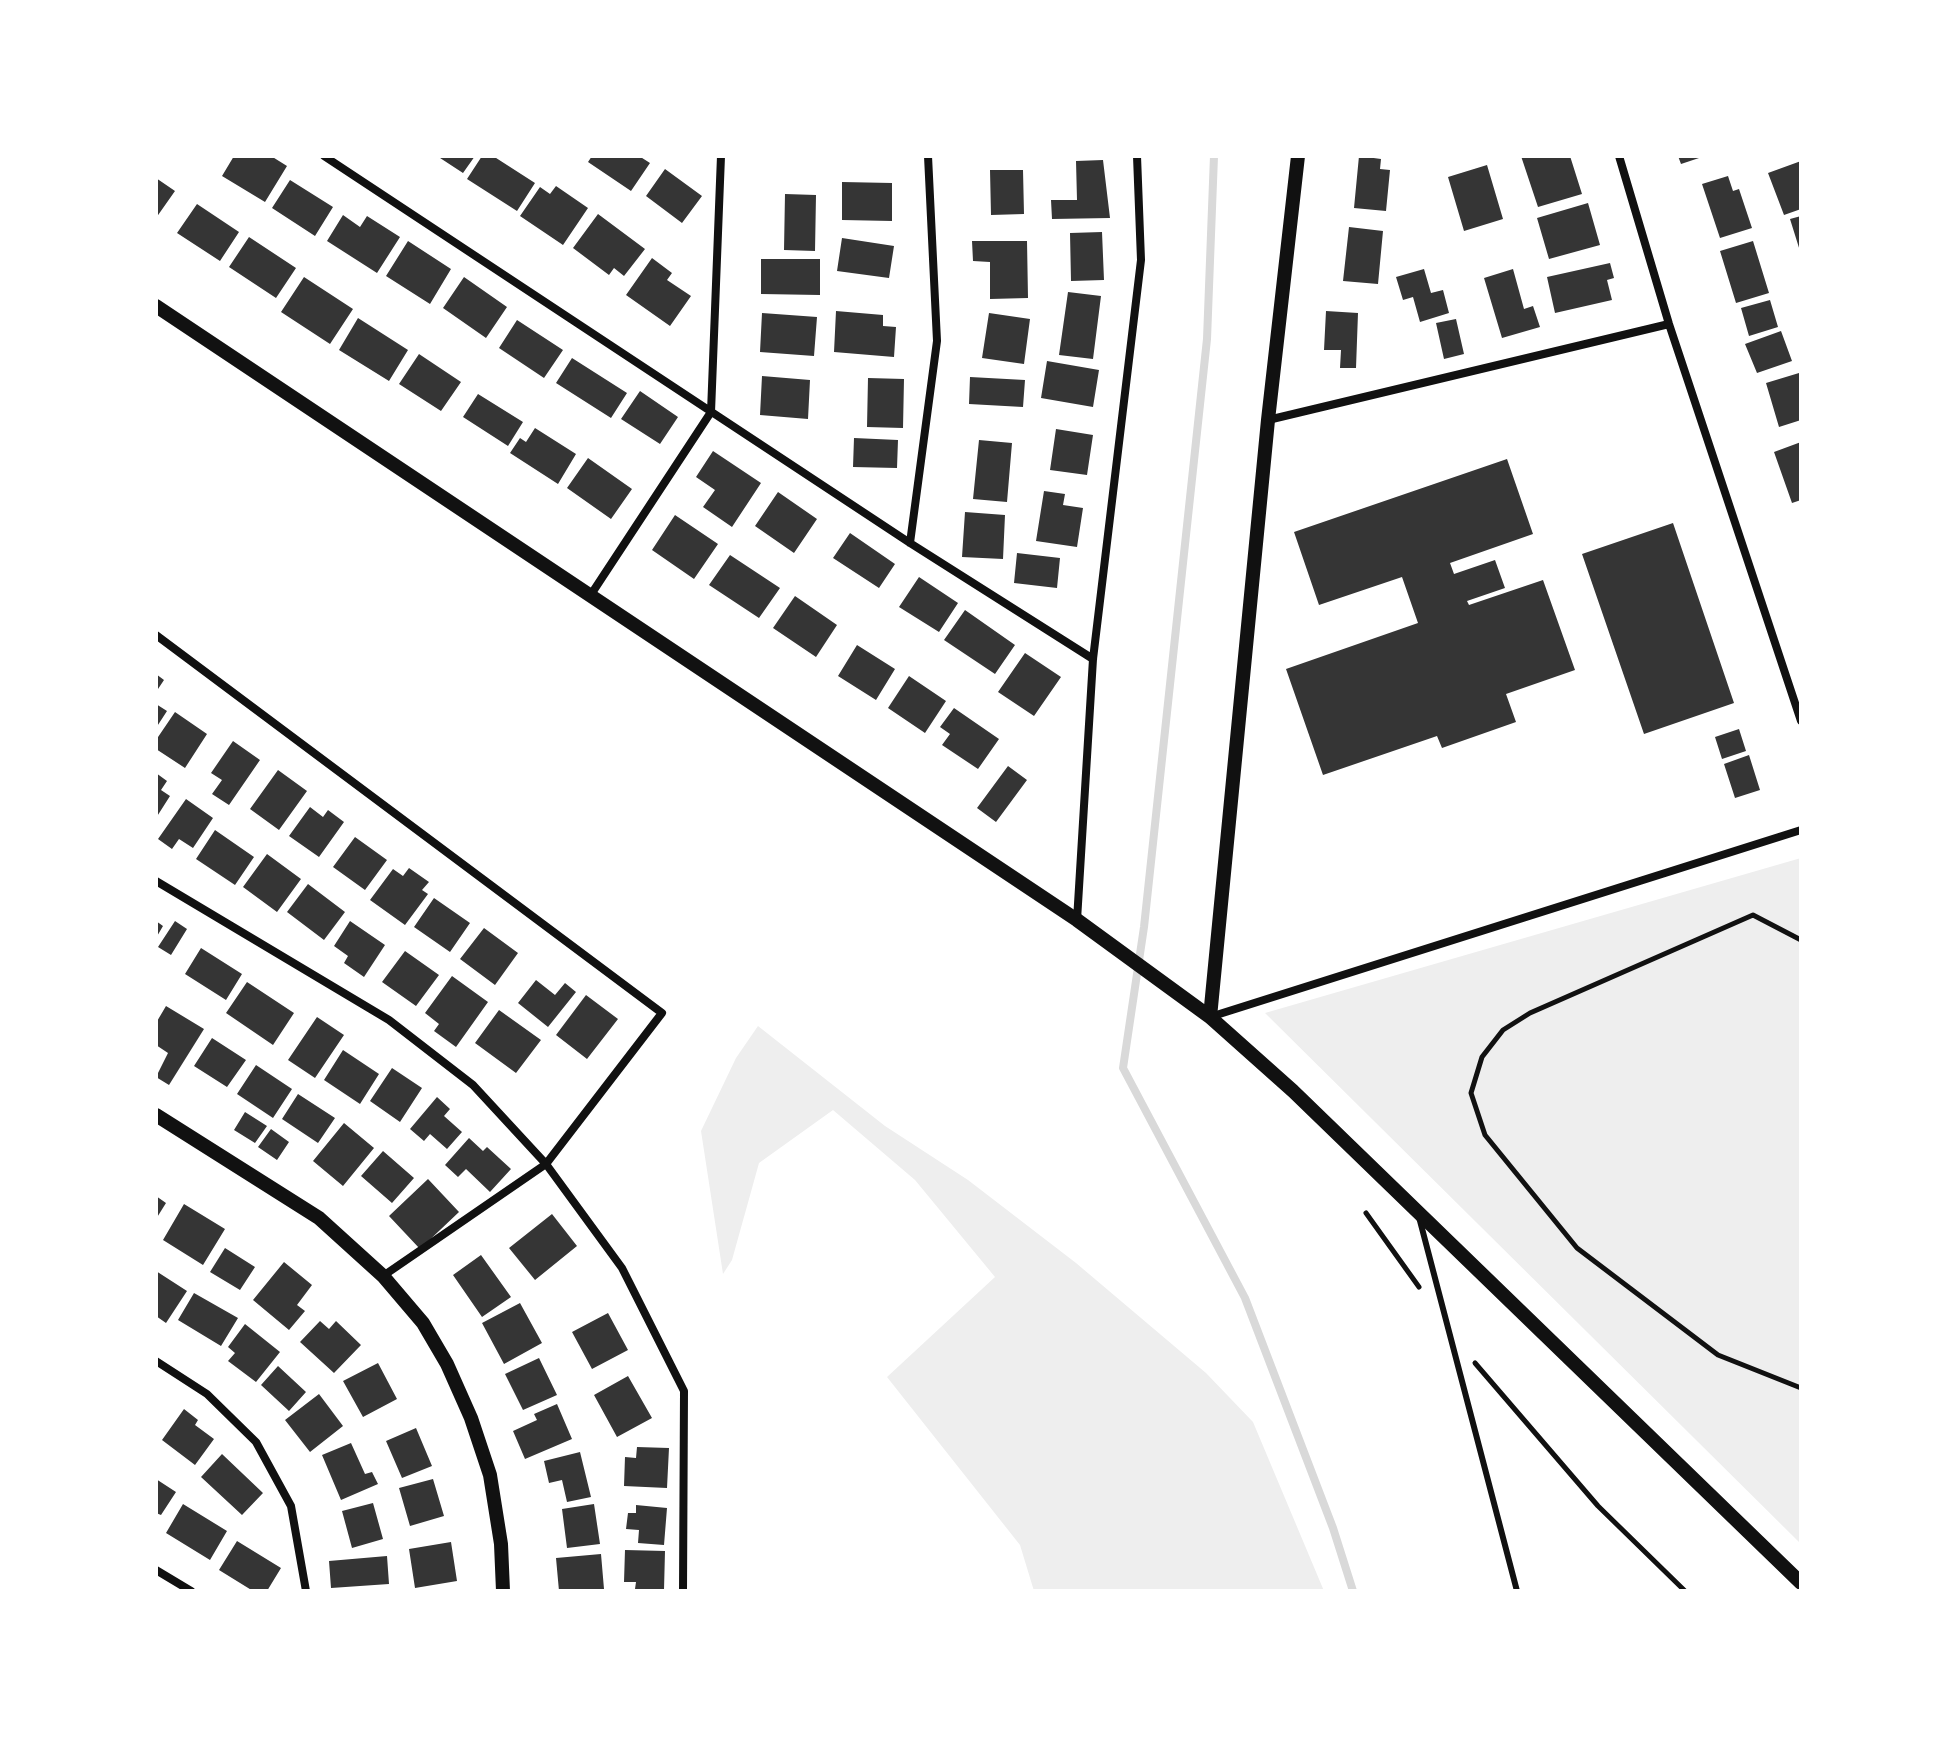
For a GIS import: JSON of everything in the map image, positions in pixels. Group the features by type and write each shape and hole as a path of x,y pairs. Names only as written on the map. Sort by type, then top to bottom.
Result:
{"street":[{"path":"324,156 910,543 1093,659"},
{"path":"590,596 711,412 721,156"},
{"path":"910,543 937,341 928,156"},
{"path":"1077,920 1093,659 1141,260 1137,156"},
{"path":"1210,1017 1268,420 1298,156"},
{"path":"1619,156 1669,324 1801,721"},
{"path":"156,306 1077,920 1210,1017 1293,1091 1801,1583"},
{"path":"1268,420 1669,324"},
{"path":"156,635 662,1013 546,1164 383,1276"},
{"path":"1210,1017 1801,830"},
{"path":"156,881 389,1020 473,1085 546,1164 622,1268 684,1391 683,1591"},
{"path":"156,1115 319,1218 383,1276 423,1323 447,1364 471,1418 490,1475 501,1544 503,1591"},
{"path":"156,1361 207,1394 256,1442 291,1506 306,1591"},
{"path":"156,1570 191,1591"}],"lane":[{"path":"1418,1213 1517,1591"}],"path":[{"path":"1801,940 1753,915 1530,1013 1503,1030 1482,1057 1471,1093 1485,1135 1577,1248 1718,1355 1801,1388"},
{"path":"1366,1213 1426,1298"},
{"path":"1471,1358 1598,1506 1685,1591"}],"shaded area":[{"path":"1801,858 1801,1544 1265,1013"},
{"path":"758,1026 885,1126 968,1180 1076,1263 1206,1373 1253,1422 1324,1591 1034,1591 1020,1545 887,1377 995,1277 915,1180 833,1110 759,1163 732,1260 723,1274 701,1131 736,1058"}],"building":[{"path":"234,156 271,156 287,166 265,202 222,176"},
{"path":"437,156 475,156 463,173"},
{"path":"482,156 493,156 535,183 517,211 467,179"},
{"path":"592,156 639,156 650,163 631,191 588,162"},
{"path":"1359,156 1381,159 1380,169 1390,170 1386,211 1354,208"},
{"path":"1521,156 1570,156 1582,194 1538,207"},
{"path":"1678,156 1702,156 1702,157 1681,164"},
{"path":"1103,160 1110,218 1052,219 1051,200 1077,200 1076,161"},
{"path":"1801,161 1801,209 1784,215 1768,173"},
{"path":"1487,165 1503,219 1464,231 1448,177"},
{"path":"665,169 702,196 682,223 646,196"},
{"path":"990,170 1023,170 1024,214 991,215"},
{"path":"1728,176 1733,191 1739,189 1752,228 1720,238 1702,184"},
{"path":"156,178 175,191 156,218"},
{"path":"290,180 333,207 315,236 272,208"},
{"path":"842,182 892,183 892,221 842,220"},
{"path":"556,186 588,208 563,245 520,216 540,187 550,194"},
{"path":"785,194 816,195 815,251 784,250"},
{"path":"1588,203 1600,245 1549,259 1537,218"},
{"path":"197,204 239,232 220,261 177,233"},
{"path":"598,214 645,249 624,276 614,268 609,275 573,248"},
{"path":"343,215 360,227 367,216 400,237 377,273 327,241"},
{"path":"1801,216 1801,251 1800,251 1790,219"},
{"path":"1349,227 1383,231 1378,284 1343,281"},
{"path":"1102,232 1104,280 1071,281 1070,233"},
{"path":"249,237 296,268 276,298 229,267"},
{"path":"842,238 894,246 889,278 837,271"},
{"path":"408,241 451,269 430,304 386,276"},
{"path":"972,241 1027,241 1028,298 990,299 990,262 973,261"},
{"path":"1753,241 1769,293 1736,303 1720,251"},
{"path":"652,258 672,273 667,280 691,296 670,326 626,295"},
{"path":"761,259 820,259 820,295 761,294"},
{"path":"1610,263 1614,278 1607,280 1612,300 1555,313 1547,277"},
{"path":"1424,269 1431,293 1443,290 1449,313 1420,322 1413,297 1403,300 1396,277"},
{"path":"1513,269 1524,309 1533,306 1540,327 1502,338 1484,278"},
{"path":"304,277 353,309 330,344 281,312"},
{"path":"464,277 507,307 486,338 443,308"},
{"path":"1068,292 1101,296 1093,359 1059,355"},
{"path":"1770,300 1778,327 1749,336 1741,308"},
{"path":"836,311 883,315 883,326 896,327 894,357 834,352"},
{"path":"1326,311 1358,313 1356,368 1340,368 1341,350 1324,350"},
{"path":"762,313 817,317 814,356 760,352"},
{"path":"989,313 1030,319 1024,364 982,358"},
{"path":"358,318 408,350 389,381 339,350"},
{"path":"1456,319 1464,354 1444,359 1436,323"},
{"path":"517,320 563,350 544,378 499,348"},
{"path":"1781,331 1792,361 1757,373 1745,344"},
{"path":"419,354 461,382 441,411 399,384"},
{"path":"572,358 627,393 611,418 556,383"},
{"path":"1047,361 1099,370 1093,407 1041,398"},
{"path":"1799,373 1801,420 1779,427 1766,383"},
{"path":"762,376 810,380 808,419 760,415"},
{"path":"970,377 1025,380 1023,407 969,404"},
{"path":"868,378 904,379 903,428 867,427"},
{"path":"640,391 678,417 660,444 621,419"},
{"path":"478,394 523,422 508,446 463,417"},
{"path":"535,428 576,454 558,484 510,453 520,438 526,442"},
{"path":"1056,429 1093,435 1087,475 1050,470"},
{"path":"854,438 898,440 897,468 853,467"},
{"path":"979,440 1012,443 1007,502 973,499"},
{"path":"1801,442 1801,500 1792,503 1774,452"},
{"path":"713,451 761,483 732,527 703,507 715,490 696,477"},
{"path":"588,458 632,489 611,519 567,488"},
{"path":"1507,459 1533,534 1450,563 1454,574 1495,560 1505,588 1467,601 1469,605 1543,580 1575,670 1506,694 1516,722 1442,748 1437,736 1323,775 1286,669 1418,623 1402,577 1319,605 1294,532"},
{"path":"1044,491 1065,494 1063,505 1083,508 1077,547 1036,541"},
{"path":"778,492 817,519 794,553 755,526"},
{"path":"965,512 1005,515 1003,559 962,557"},
{"path":"675,515 718,544 694,579 652,550"},
{"path":"1673,523 1734,703 1644,734 1582,554"},
{"path":"850,533 895,564 879,588 833,558"},
{"path":"1017,553 1060,558 1057,588 1014,583"},
{"path":"730,555 780,588 759,618 709,585"},
{"path":"919,577 958,603 939,632 899,607"},
{"path":"795,596 837,625 816,657 773,628"},
{"path":"965,610 1015,645 995,674 944,640"},
{"path":"857,645 895,669 876,700 838,676"},
{"path":"1025,653 1061,677 1034,716 998,692"},
{"path":"156,674 164,680 156,692"},
{"path":"909,676 946,701 925,733 888,708"},
{"path":"156,704 167,711 156,728"},
{"path":"954,708 999,739 978,769 942,745 950,734 940,727"},
{"path":"175,712 207,734 185,768 156,749 156,740"},
{"path":"1739,729 1746,751 1722,759 1715,737"},
{"path":"233,741 260,760 229,805 212,794 222,780 211,773"},
{"path":"1749,755 1760,790 1735,798 1724,764"},
{"path":"1008,766 1027,780 996,822 977,808"},
{"path":"278,770 307,791 279,830 250,809"},
{"path":"156,773 167,781 161,790 170,796 156,818"},
{"path":"186,799 213,818 193,848 179,839 172,849 158,839"},
{"path":"310,807 323,817 328,810 344,822 319,857 289,836"},
{"path":"215,830 254,857 235,885 196,859"},
{"path":"355,837 387,860 365,890 333,867"},
{"path":"267,854 301,879 277,912 243,887"},
{"path":"409,868 429,882 422,890 428,894 405,925 370,900 393,869 403,876"},
{"path":"308,884 345,912 324,940 287,912"},
{"path":"434,898 470,923 450,952 414,927"},
{"path":"156,921 163,926 156,938"},
{"path":"175,921 187,929 171,955 158,947"},
{"path":"350,921 385,945 364,977 344,963 348,956 334,946"},
{"path":"484,928 518,953 495,985 460,959"},
{"path":"201,948 242,974 226,1000 185,974"},
{"path":"405,951 439,975 416,1006 382,982"},
{"path":"452,976 488,1002 456,1047 434,1031 439,1024 425,1013"},
{"path":"536,980 555,995 565,983 576,992 548,1027 518,1003"},
{"path":"247,982 294,1013 273,1045 226,1013"},
{"path":"586,995 618,1019 587,1059 556,1035"},
{"path":"166,1006 204,1029 169,1085 156,1077 168,1053 156,1045 156,1023"},
{"path":"499,1010 541,1040 516,1073 475,1043"},
{"path":"317,1017 344,1035 315,1078 288,1060"},
{"path":"212,1038 246,1060 227,1087 194,1066"},
{"path":"343,1050 379,1074 360,1104 324,1080"},
{"path":"256,1065 292,1089 273,1118 237,1094"},
{"path":"392,1068 422,1088 400,1122 370,1101"},
{"path":"298,1094 335,1118 318,1143 282,1119"},
{"path":"437,1097 450,1109 444,1116 462,1132 447,1149 430,1134 424,1141 410,1129"},
{"path":"245,1112 267,1126 255,1143 234,1130"},
{"path":"344,1123 374,1148 343,1186 313,1161"},
{"path":"271,1129 289,1142 277,1160 258,1147"},
{"path":"469,1138 483,1151 487,1147 511,1169 490,1192 466,1169 458,1177 445,1165"},
{"path":"383,1151 414,1178 392,1203 361,1176"},
{"path":"428,1179 459,1212 420,1249 389,1216"},
{"path":"156,1196 166,1203 156,1219"},
{"path":"184,1204 225,1229 203,1265 163,1240"},
{"path":"552,1214 577,1246 535,1280 509,1248"},
{"path":"225,1248 255,1267 240,1290 210,1272"},
{"path":"481,1255 511,1297 482,1317 453,1275"},
{"path":"284,1262 312,1285 297,1305 305,1311 289,1330 253,1300"},
{"path":"156,1271 187,1291 166,1323 156,1316"},
{"path":"194,1293 238,1318 221,1346 178,1320"},
{"path":"520,1303 542,1343 504,1364 482,1323"},
{"path":"608,1313 628,1350 592,1369 572,1332"},
{"path":"320,1321 329,1329 336,1321 361,1345 334,1373 300,1342"},
{"path":"245,1324 280,1352 256,1382 228,1361 235,1353 228,1347"},
{"path":"539,1358 557,1395 523,1410 505,1374"},
{"path":"378,1363 397,1399 363,1417 343,1381"},
{"path":"278,1366 306,1392 289,1411 261,1385"},
{"path":"628,1376 652,1418 617,1437 594,1395"},
{"path":"319,1394 343,1426 310,1452 285,1420"},
{"path":"557,1404 572,1439 525,1459 513,1431 537,1420 534,1414"},
{"path":"184,1409 198,1420 195,1425 214,1439 195,1465 162,1440"},
{"path":"416,1428 432,1466 402,1478 386,1441"},
{"path":"351,1443 365,1474 372,1472 378,1484 341,1500 322,1455"},
{"path":"637,1447 669,1448 667,1488 624,1486 625,1457 636,1458"},
{"path":"580,1452 591,1497 567,1502 562,1480 549,1483 544,1461"},
{"path":"222,1454 263,1493 242,1515 201,1477"},
{"path":"156,1479 176,1492 161,1515 156,1513"},
{"path":"433,1479 444,1516 410,1526 399,1488"},
{"path":"373,1503 383,1539 352,1548 342,1511"},
{"path":"183,1504 227,1531 210,1560 166,1533"},
{"path":"594,1504 600,1544 567,1548 562,1509"},
{"path":"636,1505 667,1508 664,1545 638,1543 639,1530 626,1529 628,1513 636,1513"},
{"path":"237,1541 281,1568 267,1591 253,1591 219,1570"},
{"path":"451,1542 457,1581 415,1588 409,1549"},
{"path":"625,1550 665,1551 664,1590 635,1589 636,1582 624,1582"},
{"path":"601,1554 604,1589 559,1591 556,1558"},
{"path":"387,1556 389,1584 331,1588 329,1561"}],"waterway":[{"path":"1214,156 1207,339 1144,927 1123,1068 1245,1298 1333,1528 1353,1591"}]}
